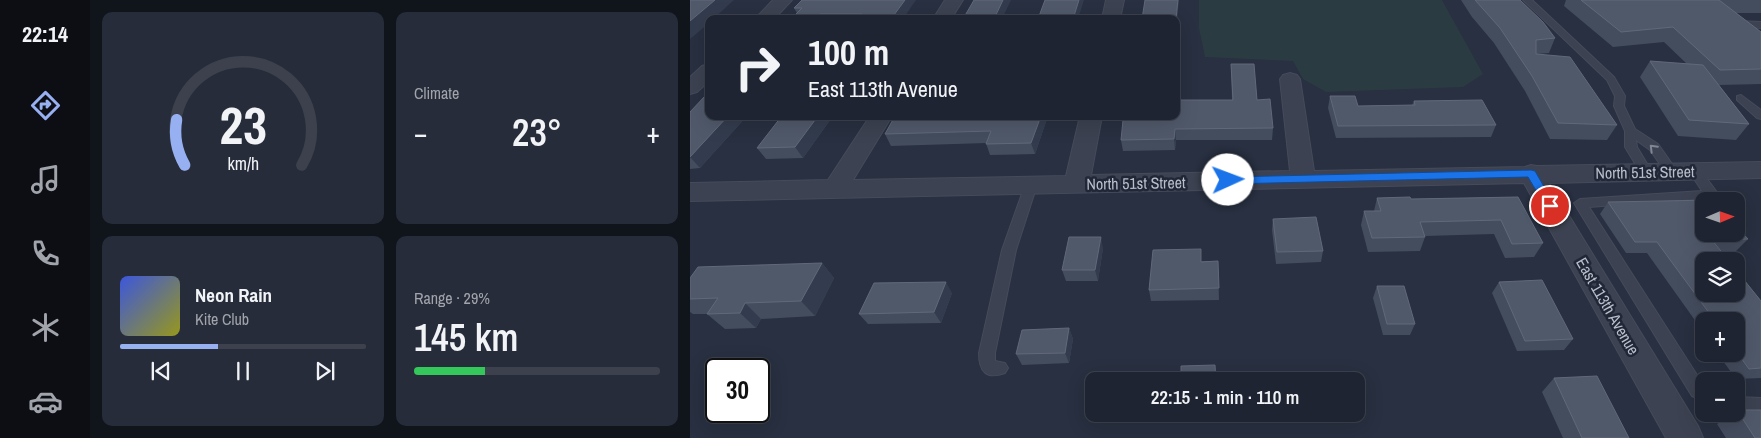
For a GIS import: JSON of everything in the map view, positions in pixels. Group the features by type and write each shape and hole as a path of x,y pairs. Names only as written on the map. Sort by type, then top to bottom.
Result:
{"street":[{"path":"768,15 784,0"},
{"path":"945,15 954,0"},
{"path":"1112,15 1115,0"},
{"path":"690,88 705,74"},
{"path":"1290,79 1303,178"},
{"path":"835,189 878,120"},
{"path":"1076,184 1090,120"},
{"name":"North 51st Street","path":"690,192 1761,170"},
{"name":"East 113th Avenue","path":"1531,174 1684,438"}],"lane":[{"path":"1527,0 1611,79 1620,96 1619,106 1630,131 1631,147 1646,172"},
{"path":"1731,19 1739,25 1761,25"},
{"path":"1741,98 1761,116"},
{"path":"1630,131 1654,147 1710,191 1705,195 1580,203 1695,387"},
{"path":"1000,368 992,368 987,365 987,353 1009,250 1031,185"},
{"path":"1745,405 1761,406"}],"shaded area":[{"path":"1199,0 1442,0 1483,74 1463,87 1326,92 1303,79 1293,61 1205,57 1199,28"}],"building":[{"path":"690,0 715,0 690,21"},
{"path":"802,0 905,0 894,15 795,15 802,8 794,8"},
{"path":"974,0 1003,0 996,15 965,15"},
{"path":"1045,0 1079,0 1074,15 1039,15"},
{"path":"1145,0 1178,0 1176,15 1143,15"},
{"path":"1475,0 1520,0 1543,22 1555,38 1536,40 1536,54 1570,57 1617,125 1558,123 1532,76 1500,28"},
{"path":"1581,0 1719,0 1761,32 1761,69 1720,70 1673,27 1621,32"},
{"path":"1650,61 1703,65 1749,124 1689,120"},
{"path":"1231,64 1254,64 1257,100 1270,99 1273,128 1175,129 1174,139 1121,140 1123,120 1180,120 1180,100 1233,100"},
{"path":"705,96 705,120 724,120 690,157 690,112"},
{"path":"1330,96 1355,96 1358,106 1415,105 1414,101 1482,100 1496,125 1338,126"},
{"path":"779,120 815,120 795,147 757,148"},
{"path":"893,120 1040,120 1031,143 986,144 991,131 885,134"},
{"path":"1410,197 1411,199 1518,197 1543,243 1512,244 1501,220 1420,222 1425,237 1372,238 1364,211 1381,211 1377,198"},
{"path":"1695,200 1695,242 1714,242 1722,252 1695,252 1695,294 1657,242 1635,242 1608,202"},
{"path":"1316,217 1323,251 1277,252 1273,219"},
{"path":"1069,237 1101,237 1095,270 1062,270"},
{"path":"1201,249 1201,262 1218,261 1219,288 1149,290 1153,250"},
{"path":"822,263 801,301 745,303 740,313 707,314 718,298 690,299 690,278 698,267"},
{"path":"1542,280 1573,339 1525,341 1499,282"},
{"path":"1745,281 1761,301 1761,368 1749,369 1744,362 1745,312 1708,312 1701,302 1745,302"},
{"path":"946,282 934,312 859,314 874,283"},
{"path":"1377,286 1404,286 1415,324 1387,324"},
{"path":"1069,328 1065,353 1016,354 1022,330"},
{"path":"1215,365 1215,372 1181,372 1181,366"},
{"path":"1597,376 1629,438 1582,438 1554,378"},
{"path":"1745,410 1761,410 1761,438 1755,438 1745,422"}],"route":[{"path":"1228,180 1531,174 1550,206"}]}
